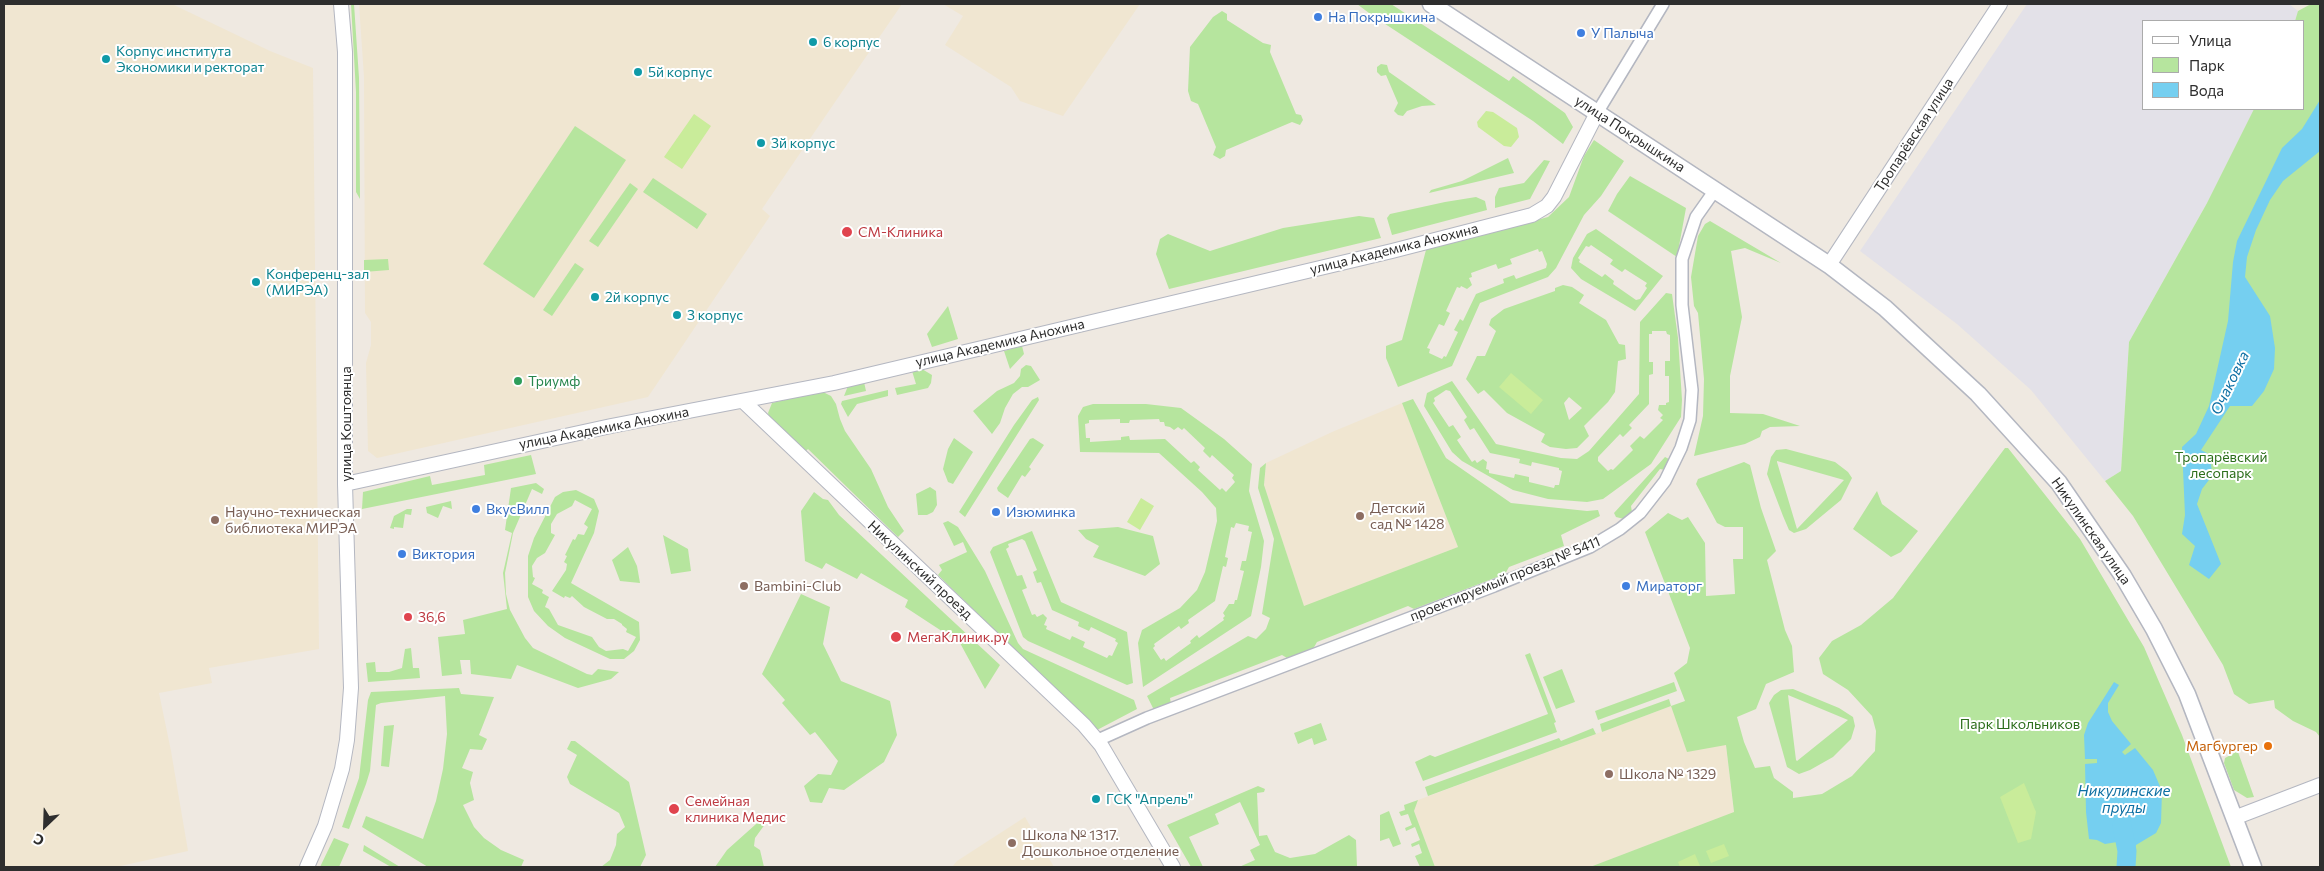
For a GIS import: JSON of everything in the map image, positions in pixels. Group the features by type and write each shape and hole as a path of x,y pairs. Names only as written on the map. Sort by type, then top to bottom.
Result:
{"main road":[{"name":"улица Покрышкина","path":"1431,4 1829,265"},
{"name":"Никулинская улица","path":"1829,265 1885,308 1978,394 2036,455 2081,512 2123,576 2179,677 2253,867"}],"street":[{"name":"улица Коштоянца","path":"307,867 325,826 336,793 349,722 352,688 345,484 345,62 341,4"},
{"path":"1597,113 1663,4"},
{"name":"Тропарёвская улица","path":"1829,265 2000,4"},
{"name":"улица Академика Анохина","path":"345,484 611,426 744,402 1392,251 1532,215 1547,206 1554,197 1597,113"},
{"name":"проектируемый проезд № 5411","path":"1098,740 1147,718 1494,586 1590,547 1620,530 1640,513 1665,481 1681,448 1690,420 1692,390 1682,304 1682,259 1696,217 1715,190"},
{"name":"Никулинский проезд","path":"744,402 1061,702 1098,740 1173,867"},
{"path":"2234,818 2320,785"}],"shaded area":[{"path":"4,4 172,4 270,51 313,68 319,649 209,668 212,683 159,693 188,851 116,867 4,867"},
{"path":"359,4 902,4 762,209 770,216 648,397 377,458 368,451 366,363 371,345 371,322 365,313 364,77"},
{"path":"943,4 1140,4 1063,116 1020,101 1011,87 945,45 963,16"},
{"path":"2027,4 2289,4 2298,11 2295,20 2142,20 2142,110 2254,110 2207,203 2129,342 2121,471 2105,481 2031,390 1957,324 1860,251"},
{"name":"Детский сад № 1428","path":"1402,403 1458,547 1304,607 1264,485 1266,463 1332,432"},
{"name":"Школа № 1329","path":"1671,706 1726,745 1734,813 1590,867 1435,867 1414,811 1418,800"},
{"name":"Школа № 1317. Дошкольное отделение","path":"1025,817 1054,867 952,867 957,861"}],"green space":[{"path":"351,4 354,4 359,78 360,199 356,192 356,92"},
{"path":"1357,4 1391,4 1509,81 1513,76 1565,113 1573,127 1563,144 1533,121"},
{"name":"Тропарёвский лесопарк","path":"2311,4 2320,4 2320,737 2316,732 2293,721 2275,708 2274,700 2249,704 2234,694 2223,665 2133,516 2105,481 2121,471 2129,342 2207,203 2254,110 2304,110 2304,20 2295,20 2298,11"},
{"path":"1222,11 1227,14 1227,20 1263,43 1271,45 1270,52 1296,114 1301,115 1303,120 1300,125 1292,122 1226,150 1225,156 1220,159 1213,155 1216,147 1198,104 1191,101 1188,91 1190,47 1213,17"},
{"path":"1381,64 1387,65 1389,72 1436,105 1422,106 1407,111 1403,116 1398,115 1394,111 1398,103 1386,75 1381,76 1377,72 1377,67"},
{"path":"1486,111 1493,112 1517,128 1519,137 1511,147 1504,146 1478,127 1477,122"},
{"path":"694,114 711,126 682,169 664,157"},
{"path":"575,126 626,160 534,298 483,264"},
{"path":"1594,140 1624,161 1601,196 1584,215 1556,268 1548,277 1480,303 1452,366 1398,387 1386,358 1386,346 1402,340 1426,250 1548,217 1569,197 1584,156","holes":["1538,249 1539,252 1542,251 1547,264 1546,268 1516,279 1514,275 1503,279 1504,283 1476,294 1463,321 1460,319 1454,330 1458,332 1446,357 1444,356 1442,359 1429,353 1430,349 1427,348 1439,324 1444,326 1450,313 1446,311 1457,287 1460,288 1461,286 1467,289 1472,285 1469,278 1472,277 1471,273 1496,264 1498,269 1512,264 1510,259"]},
{"path":"1508,158 1514,173 1429,193 1431,190 1462,181"},
{"path":"1544,160 1550,161 1530,199 1495,208 1495,197 1499,188 1524,183"},
{"path":"1630,176 1686,208 1677,257 1608,211"},
{"path":"653,178 707,214 697,229 643,192"},
{"path":"630,183 638,189 598,247 589,241"},
{"path":"1476,197 1485,201 1487,210 1392,235 1387,218 1390,214"},
{"path":"1359,216 1374,218 1381,238 1169,289 1156,254 1160,239 1168,234 1210,251 1283,228"},
{"path":"1710,221 1781,263 1745,248 1731,251 1742,317 1730,376 1730,413 1763,414 1800,426 1770,427 1762,431 1760,437 1745,444 1694,456 1703,416 1704,379 1698,313 1694,306 1691,277 1698,236 1705,224"},
{"path":"1596,229 1663,276 1635,311 1581,279 1571,268 1573,258 1587,234","holes":["1591,245 1613,260 1610,264 1622,272 1625,269 1647,283 1645,286 1647,288 1640,299 1636,300 1613,284 1614,281 1605,274 1602,277 1579,262 1578,258 1586,246 1589,247"]},
{"path":"388,259 389,270 364,272 364,260"},
{"path":"575,263 584,269 552,316 543,310"},
{"path":"1563,285 1572,287 1584,295 1579,303 1606,320 1619,344 1625,345 1626,359 1618,361 1615,392 1608,402 1584,426 1589,436 1577,448 1550,447 1541,442 1545,434 1507,413 1484,390 1478,394 1466,379 1477,356 1485,356 1496,331 1489,325 1491,319 1504,309 1555,291 1555,288","holes":["1569,397 1582,408 1569,420 1564,403"]},
{"path":"1666,293 1672,294 1678,338 1682,400 1681,417 1651,464 1603,499 1587,502 1548,499 1513,490 1462,461 1452,452 1424,406 1427,393 1452,381 1496,444 1561,458 1577,459 1589,451 1639,394 1640,322","holes":["1652,331 1666,331 1670,335 1670,361 1665,361 1665,376 1669,376 1669,402 1666,405 1659,405 1658,410 1663,415 1660,418 1663,420 1644,439 1640,436 1630,446 1633,450 1613,470 1608,471 1598,461 1598,457 1620,434 1623,437 1632,428 1629,425 1649,404 1649,375 1653,374 1653,362 1649,362 1649,334 1652,334","1446,390 1450,391 1467,417 1464,420 1470,430 1474,428 1490,453 1520,459 1519,463 1531,466 1532,462 1559,468 1562,471 1559,485 1555,485 1554,488 1529,482 1529,477 1515,474 1514,478 1489,473 1489,470 1486,469 1487,462 1483,459 1477,463 1475,460 1472,462 1457,440 1461,437 1453,425 1449,427 1433,403 1435,401 1434,398"]},
{"path":"948,306 958,339 932,347 927,334"},
{"path":"1022,346 1024,354 1010,369 1004,351"},
{"path":"1026,365 1031,366 1040,380 1028,387 1022,387 1013,394 1005,408 1000,423 992,434 973,411 997,391 1014,383 1020,376 1021,369"},
{"path":"922,369 932,375 928,388 897,395 895,388 916,384 912,371"},
{"path":"1511,373 1543,400 1531,414 1499,387"},
{"path":"864,382 866,391 844,396 848,386"},
{"path":"888,390 888,396 857,404 848,417 841,404 842,401"},
{"path":"821,391 831,396 836,404 845,431 871,469 888,507 904,531 898,537 808,449 805,452 770,419 768,413 772,403"},
{"path":"1038,397 1039,400 965,517 959,512 1014,425 1032,400"},
{"path":"1413,399 1446,458 1511,503 1587,511 1598,510 1600,516 1561,535 1564,546 1509,567 1505,574 1414,609 1408,606 1317,642 1313,649 1287,658 1282,655 1170,698 1171,704 1154,710 1147,696 1248,636 1256,639 1266,629 1270,618 1262,614 1274,539 1258,488 1260,468 1266,463 1264,485 1304,606 1458,547 1402,403"},
{"path":"1093,404 1146,404 1181,408 1224,439 1252,464 1249,491 1264,541 1251,616 1143,687 1138,643 1142,630 1180,608 1197,590 1205,572 1217,521 1216,508 1202,492 1159,453 1080,452 1078,416 1083,407","holes":["1120,419 1120,423 1129,423 1130,420 1159,419 1160,422 1164,422 1165,426 1174,430 1178,427 1182,430 1184,428 1205,448 1203,451 1210,458 1212,455 1234,475 1232,478 1235,482 1226,492 1222,488 1220,490 1198,470 1200,467 1194,461 1191,463 1165,439 1130,440 1129,436 1121,437 1121,440 1090,442 1090,438 1086,438 1085,424 1089,423 1089,420","1236,523 1249,526 1248,531 1252,532 1246,561 1242,561 1240,570 1244,571 1237,600 1235,600 1234,604 1229,604 1223,613 1225,616 1224,620 1199,638 1197,635 1190,641 1191,643 1166,661 1164,658 1161,660 1153,648 1154,644 1179,626 1181,629 1189,623 1188,620 1215,601 1223,566 1226,567 1228,558 1225,557 1231,527 1234,528"]},
{"path":"954,438 973,452 953,484 948,482 943,469 948,449"},
{"path":"1033,438 1044,445 1029,467 1031,469 1025,477 1022,475 1008,498 998,491 997,488 1030,439"},
{"name":"Парк Школьников","path":"2005,448 2008,448 2080,539 2144,647 2182,735 2231,867 1590,867 1734,812 1726,745 1687,752 1671,706 1685,701 1674,673 1687,663 1690,648 1645,532 1668,513 1682,520 1688,517 1705,543 1706,596 1735,594 1733,559 1743,559 1743,527 1725,527 1717,523 1696,484 1698,479 1744,462 1750,465 1761,508 1776,551 1767,560 1785,630 1792,646 1794,672 1766,684 1756,709 1737,717 1744,742 1755,768 1770,766 1774,778 1793,792 1793,798 1822,794 1852,776 1875,751 1876,731 1872,716 1848,690 1823,674 1819,658 1832,641 1861,625 1893,598"},
{"path":"1786,449 1835,462 1848,472 1852,478 1841,500 1806,529 1794,533 1789,530 1767,474 1771,457 1776,450","holes":["1777,461 1844,480 1797,529"]},
{"path":"531,455 536,474 362,509 363,492 430,476 432,485 485,475 484,465"},
{"path":"1665,457 1671,460 1665,470 1660,469 1631,506 1632,512 1624,519 1616,517 1614,513"},
{"path":"536,483 544,489 542,494 532,489 513,533 505,573 506,594 510,610 525,638 533,648 587,674 592,675 598,669 619,672 611,679 578,688 517,665 511,679 471,674 470,660 460,660 462,674 442,676 438,637 465,634 463,620 507,609 503,573 512,533 505,530 511,488"},
{"path":"930,487 936,491 937,505 933,512 927,515 918,515 916,494"},
{"path":"576,490 594,499 599,511 594,533 571,583 639,622 640,640 634,651 624,659 610,659 565,638 548,626 534,611 528,597 528,556 534,538 555,497 563,492","holes":["575,500 592,509 584,524 588,527 584,535 578,534 575,540 573,539 565,555 567,556 564,562 567,564 566,570 552,591 564,598 565,596 570,598 572,596 584,607 607,619 614,619 622,624 627,629 626,632 636,637 628,651 623,649 606,651 599,647 592,637 558,625 549,609 545,607 549,597 542,593 543,590 532,584 535,578 533,577 532,566 537,558 545,553 555,535 551,533 551,524 557,514 572,506"]},
{"path":"1877,491 1882,504 1918,531 1901,552 1891,557 1853,529"},
{"path":"814,492 823,499 828,500 839,515 1000,665 985,689 960,643 905,607 908,600 861,573 857,579 826,563 822,569 805,561 801,511"},
{"path":"1141,498 1154,506 1140,530 1127,522"},
{"path":"451,501 452,509 443,506 438,518 427,513 426,507"},
{"path":"407,509 412,509 411,515 405,514 403,528 390,528 394,516"},
{"path":"948,521 958,527 985,571 1018,643 1023,649 1134,700 1137,709 1097,730 938,575 942,570 939,565 967,552 963,542 954,546 943,523"},
{"path":"1118,527 1153,536 1160,564 1145,576 1093,557 1099,546 1086,539 1078,530"},
{"path":"1032,531 1061,602 1127,632 1133,683 1127,685 1028,641 1023,637 990,552 993,547","holes":["1022,539 1025,541 1037,570 1033,572 1037,583 1041,582 1052,610 1079,622 1078,626 1089,631 1091,627 1116,639 1115,641 1118,643 1112,656 1109,655 1107,658 1083,647 1085,642 1072,636 1070,640 1046,629 1047,626 1044,625 1047,618 1043,614 1037,617 1035,614 1032,615 1022,590 1027,588 1022,575 1017,576 1006,549 1009,547 1008,544"]},
{"path":"663,535 688,549 691,571 671,574"},
{"path":"628,547 637,566 640,583 620,581 612,560"},
{"path":"801,594 830,607 823,644 841,681 890,701 897,735 884,762 844,790 829,788 822,803 810,802 804,786 818,774 831,775 838,761 815,732 810,735 782,703 785,700 762,674"},
{"path":"411,648 413,668 419,668 420,678 368,682 366,663 375,662 376,672 389,672 402,668 405,649"},
{"path":"1530,653 1556,722 1554,723 1557,732 1423,781 1415,762 1430,755 1435,757 1548,714 1525,655"},
{"path":"1562,669 1575,702 1556,709 1543,677"},
{"path":"1674,682 1677,691 1598,720 1595,711"},
{"path":"459,688 461,694 494,697 479,735 487,739 482,750 470,749 462,768 473,772 470,783 474,800 463,805 474,827 484,838 501,850 524,860 521,867 428,867 362,827 366,816 423,839 436,801 443,769 447,734 445,696 376,705 370,771 349,829 342,827 359,778 368,700 371,692"},
{"path":"1793,689 1839,708 1853,717 1855,726 1851,739 1833,757 1799,774 1787,767 1769,703 1774,695 1781,690","holes":["1788,695 1848,720 1797,761 1796,760"]},
{"path":"1669,699 1671,706 1602,732 1600,724"},
{"path":"1321,723 1327,740 1314,745 1312,738 1298,744 1294,733"},
{"path":"394,725 389,767 381,766 384,726"},
{"path":"1593,728 1596,734 1428,796 1425,787 1559,738 1561,741"},
{"path":"571,741 575,741 629,782 646,855 640,867 601,867 610,860 616,845 617,834 625,827 619,813 570,784 567,777 577,755 567,749"},
{"path":"2238,751 2254,797 2247,798 2234,790 2224,763 2225,758"},
{"path":"2024,783 2036,812 2031,839 2018,843 2000,797"},
{"path":"1258,786 1265,789 1264,792 1257,793 1259,836 1267,835 1275,852 1290,858 1315,854 1349,835 1356,840 1357,867 1239,867 1255,860 1250,850 1260,845 1240,802 1215,814 1219,824 1189,837 1203,867 1191,867 1167,825"},
{"path":"1418,800 1414,811 1435,867 1420,867 1415,856 1422,853 1419,844 1412,847 1411,844 1420,840 1415,827 1406,831 1405,828 1412,825 1408,814 1401,816 1399,812 1405,810 1404,805"},
{"path":"1389,811 1401,844 1393,847 1389,838 1380,841 1380,815"},
{"path":"765,816 768,820 755,838 754,846 760,850 764,867 715,867 727,850"},
{"path":"334,838 349,844 339,867 320,867"},
{"path":"1724,844 1729,856 1711,863 1706,851"},
{"path":"364,845 400,867 391,867 363,851"},
{"path":"1695,854 1700,866 1680,867 1678,862"}],"water":[{"path":"2320,100 2320,151 2283,181 2270,200 2256,230 2247,257 2245,277 2270,316 2275,348 2274,369 2264,391 2252,406 2230,406 2201,450 2207,453 2211,463 2212,476 2202,489 2197,504 2221,564 2209,579 2189,565 2195,546 2182,534 2185,515 2182,447 2196,434 2209,406 2228,321 2233,262 2237,241 2282,148 2302,129"},
{"name":"Никулинские пруды","path":"2114,682 2119,685 2108,703 2108,712 2112,721 2131,744 2122,752 2125,755 2135,748 2153,770 2162,791 2161,823 2156,833 2136,845 2135,850 2127,851 2119,851 2117,842 2105,844 2089,839 2086,812 2085,764 2097,763 2097,759 2085,759 2084,735 2088,723"}],"waterway":[{"name":"Очаковка","path":"2122,826 2127,851 2126,867"}],"place":[{"name":"На Покрышкина","path":"1318,17"},
{"name":"У Палыча","path":"1581,33"},
{"name":"6 корпус","path":"813,42"},
{"name":"Корпус института Экономики и ректорат","path":"106,59"},
{"name":"5й корпус","path":"638,72"},
{"name":"3й корпус","path":"761,143"},
{"name":"СМ-Клиника","path":"847,232"},
{"name":"Конференц-зал (МИРЭА)","path":"256,282"},
{"name":"2й корпус","path":"595,297"},
{"name":"3 корпус","path":"677,315"},
{"name":"Триумф","path":"518,381"},
{"name":"ВкусВилл","path":"476,509"},
{"name":"Изюминка","path":"996,512"},
{"name":"Детский сад № 1428","path":"1360,516"},
{"name":"Научно-техническая библиотека МИРЭА","path":"215,520"},
{"name":"Виктория","path":"402,554"},
{"name":"Bambini-Club","path":"744,586"},
{"name":"Мираторг","path":"1626,586"},
{"name":"36,6","path":"408,617"},
{"name":"МегаКлиник.ру","path":"896,637"},
{"name":"Магбургер","path":"2268,746"},
{"name":"Школа № 1329","path":"1609,774"},
{"name":"ГСК \"Апрель\"","path":"1096,799"},
{"name":"Семейная клиника Медис","path":"674,809"},
{"name":"Школа № 1317. Дошкольное отделение","path":"1012,843"}]}
